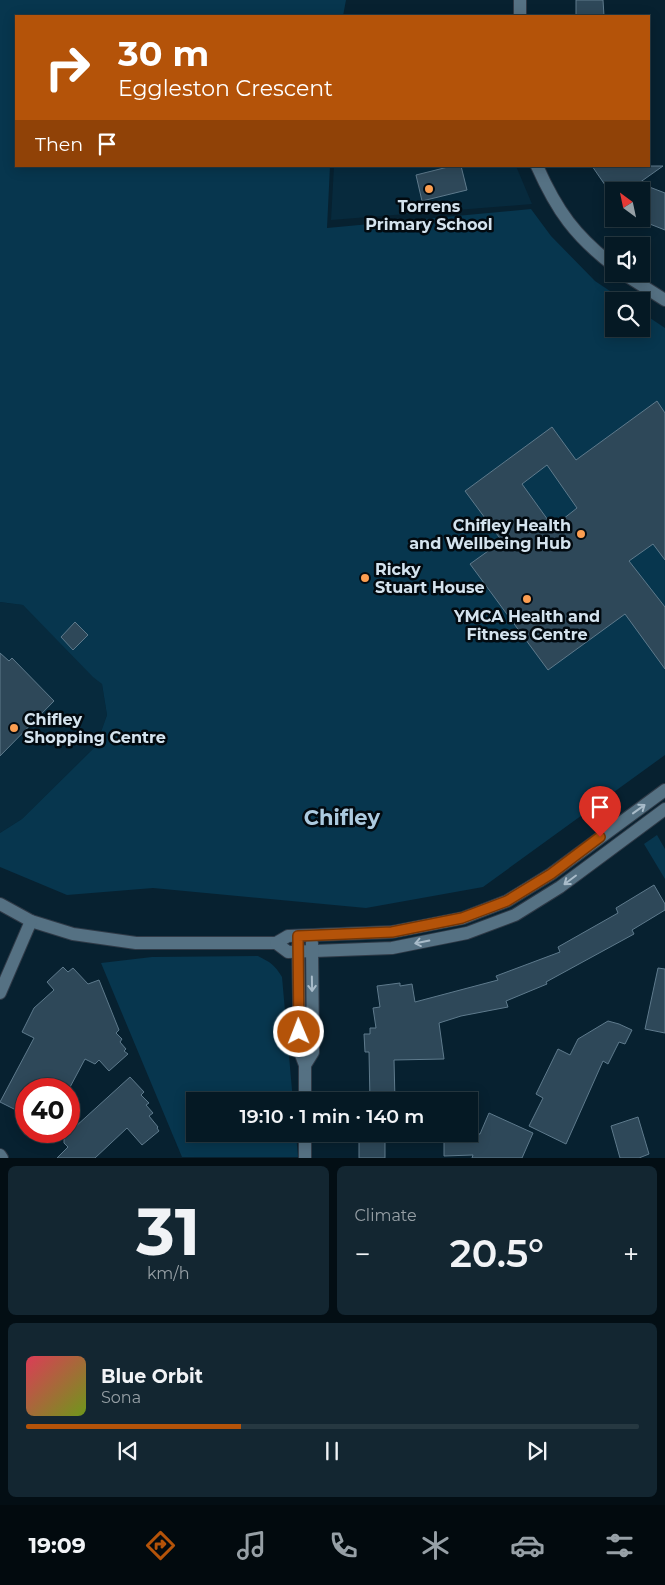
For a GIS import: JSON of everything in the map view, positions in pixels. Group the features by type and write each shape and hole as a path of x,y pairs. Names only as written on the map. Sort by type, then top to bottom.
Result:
{"street":[{"path":"520,0 520,15"},
{"path":"537,167 549,192 569,224 594,251 605,259"},
{"path":"637,282 665,300"},
{"path":"0,904 31,921 73,934 136,943 276,943 288,936 392,932 462,918 507,901 551,874 665,790"},
{"path":"276,943 288,952 392,948 467,934 514,915 560,887 665,809"},
{"path":"0,993 31,921"},
{"path":"304,1065 313,1052 312,935"},
{"path":"298,936 300,1052 304,1065 305,1092"},
{"path":"305,1142 305,1158"}],"shaded area":[{"path":"0,0 346,0 343,15 15,15 15,167 330,167 327,228 531,209 551,236 595,281 612,292 605,292 605,337 650,337 650,318 665,328 665,755 483,887 366,908 153,888 67,895 0,867 0,833 22,819 96,746 107,715 102,684 23,605 0,602"},
{"name":"Torrens Primary School","path":"334,167 516,167 532,204 331,220"},
{"path":"0,602 23,605 102,684 107,715 96,746 22,819 0,833"},
{"path":"657,835 665,849 665,879 644,844"},
{"path":"258,956 272,964 277,970 282,977 292,1092 186,1092 186,1142 297,1142 298,1157 182,1157 101,963 152,957"}],"building":[{"path":"576,0 603,0 604,15 576,15"},
{"path":"663,166 640,182 605,182 605,185 593,167 650,167"},
{"path":"448,167 461,167 467,190 422,201 416,175"},
{"path":"650,187 665,193 665,230 650,224"},
{"name":"Chifley Health and Wellbeing Hub","path":"657,401 665,413 665,560 653,544 629,561 665,607 665,669 625,614 548,670 470,564 502,541 465,491 552,427 576,460","holes":["547,465 577,508 553,527 522,484"]},
{"path":"75,622 88,635 73,650 61,637"},
{"name":"Chifley Shopping Centre","path":"0,653 9,661 12,658 54,701 0,756"},
{"path":"654,885 665,904 665,910 632,930 634,934 546,982 547,984 506,1001 508,1007 461,1016 439,1023 444,1059 394,1060 395,1092 370,1092 369,1052 365,1052 364,1034 370,1034 370,1028 376,1028 373,1008 380,1007 377,986 400,983 400,986 412,984 415,1002 498,980 496,976 560,952 558,947 618,913 616,908"},
{"path":"63,967 68,972 73,968 88,984 99,980 119,1030 116,1033 122,1039 120,1042 126,1049 124,1051 128,1054 109,1071 99,1060 95,1064 85,1059 75,1078 15,1078 15,1110 0,1102 34,1038 22,1032 34,1008 54,990 47,982"},
{"path":"658,968 665,969 665,1033 645,1029"},
{"path":"608,1021 632,1030 625,1044 619,1042 608,1064 603,1061 566,1144 529,1126 543,1098 536,1094 558,1049 570,1055 578,1039"},
{"path":"130,1077 144,1092 141,1095 149,1103 146,1105 153,1113 149,1116 159,1131 142,1145 127,1128 95,1158 57,1158 68,1147 64,1143 80,1143 80,1122"},
{"path":"489,1113 533,1133 522,1158 472,1158 473,1155 444,1156 444,1142 478,1142 478,1134 480,1134"},
{"path":"638,1117 649,1154 639,1158 620,1158 611,1126"},
{"path":"359,1142 385,1142 385,1158 359,1158"}],"place":[{"name":"Torrens Primary School","path":"429,189"},
{"name":"Chifley Health and Wellbeing Hub","path":"581,534"},
{"name":"Ricky Stuart House","path":"365,578"},
{"name":"YMCA Health and Fitness Centre","path":"527,599"},
{"name":"Chifley Shopping Centre","path":"14,728"}],"district":[{"name":"Chifley","path":"342,817"}],"route":[{"path":"299,1032 298,936 392,932 462,918 507,901 551,874 600,837"}]}
